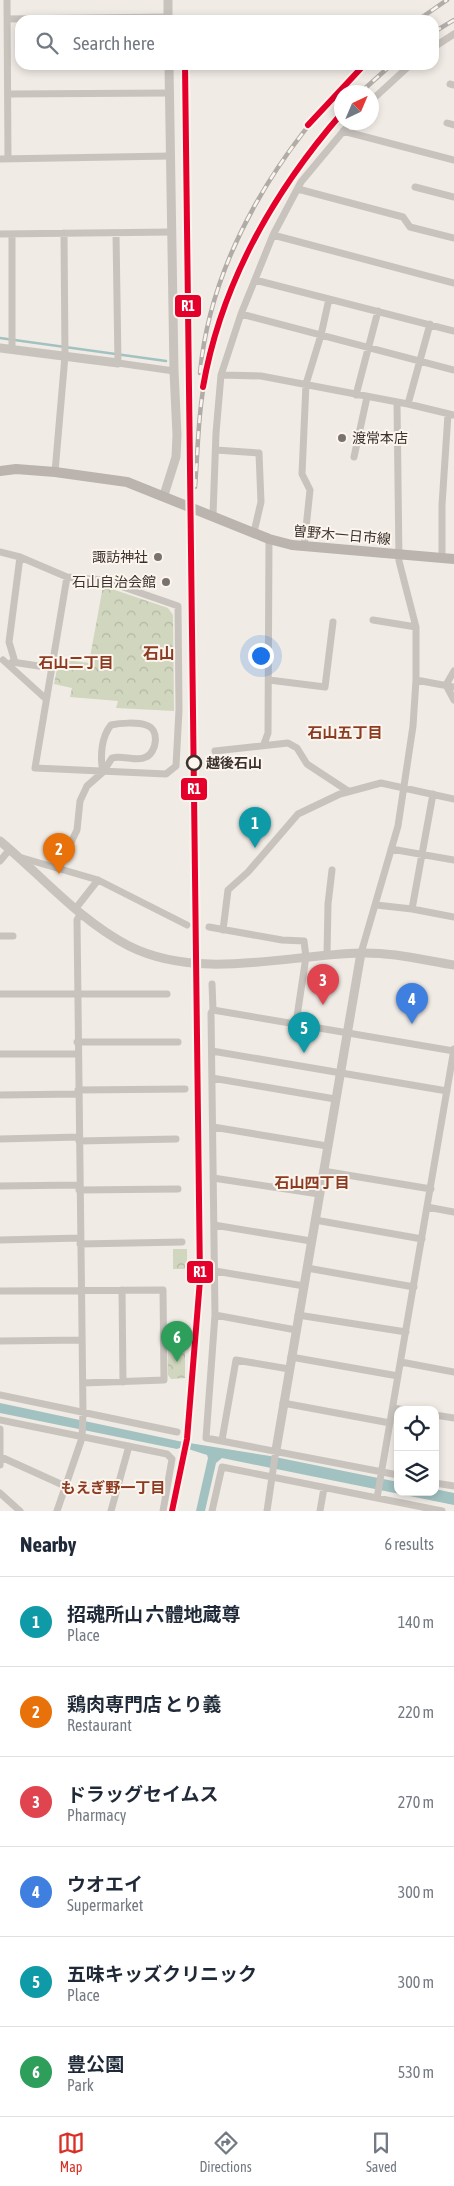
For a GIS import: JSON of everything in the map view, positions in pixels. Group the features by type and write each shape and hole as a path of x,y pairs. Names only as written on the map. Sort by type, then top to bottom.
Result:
{"main road":[{"name":"曽野木一日市線","path":"0,471 16,469 55,472 127,482 269,539 304,547 454,560"}],"street":[{"path":"7,0 8,159"},
{"path":"168,0 168,15"},
{"path":"7,19 15,19"},
{"path":"439,44 454,34"},
{"path":"164,496 176,457 177,400 174,371 169,70"},
{"path":"379,94 405,70"},
{"path":"8,94 170,93"},
{"path":"213,515 221,375 241,314 273,235 298,189 343,131 454,160"},
{"path":"0,159 170,156"},
{"path":"415,187 454,197"},
{"path":"298,189 403,217 410,227 454,238"},
{"path":"0,234 172,232"},
{"path":"55,472 65,356 64,233"},
{"path":"116,233 118,363"},
{"path":"12,234 12,350"},
{"path":"273,235 454,283"},
{"path":"255,280 454,331"},
{"path":"304,547 310,490 302,474 306,384 321,335 329,298"},
{"path":"356,395 378,311"},
{"path":"241,314 454,370"},
{"path":"408,404 430,324"},
{"path":"0,348 174,371"},
{"path":"221,375 260,376 408,404 451,415 442,505 442,558"},
{"path":"354,457 367,397"},
{"path":"267,1511 283,1403 361,953 398,826 402,787 413,726 416,680 416,626 400,569 396,402"},
{"path":"216,450 259,453 261,502 254,532"},
{"path":"264,744 268,733 269,539"},
{"path":"0,552 20,557 67,577 103,580 178,606 179,710 176,766 166,774 35,768 67,577"},
{"path":"15,662 9,642 20,557"},
{"path":"373,620 416,626"},
{"path":"268,680 325,687 333,622"},
{"path":"2,659 52,668"},
{"path":"2,659 46,699"},
{"path":"446,685 454,671"},
{"path":"416,680 454,687"},
{"path":"446,685 454,700"},
{"path":"103,744 108,753 116,757 144,758 151,754 154,748 155,737 151,728 146,725 111,725 105,733 103,744 101,761 103,772"},
{"path":"214,751 264,744 270,746 293,745 307,764 348,791"},
{"path":"59,867 77,830 80,801 83,793 87,786 103,772 108,761 116,757"},
{"path":"223,930 228,890 248,872 298,814 348,791 381,783 454,799"},
{"path":"412,909 433,794"},
{"path":"0,841 104,931 131,947 161,958 186,963 212,964 361,953 401,956 454,965"},
{"path":"391,849 454,860"},
{"path":"0,861 13,853 98,880 187,926"},
{"path":"327,956 328,904 332,870"},
{"path":"57,1511 82,1435 83,1383 77,1042 77,920 79,911 98,880"},
{"path":"376,905 412,909 454,917"},
{"path":"209,927 282,940 304,941 306,957 296,1024"},
{"path":"0,936 13,936"},
{"path":"212,984 215,1315 206,1438 381,1475 394,1475"},
{"path":"0,994 168,994"},
{"path":"213,1010 454,1050 378,1495"},
{"path":"77,1042 178,1042"},
{"path":"212,1051 447,1091"},
{"path":"0,1054 78,1054"},
{"path":"212,1078 335,1099"},
{"path":"0,1095 185,1089"},
{"path":"213,1127 327,1146"},
{"path":"0,1139 176,1139"},
{"path":"323,1171 431,1189"},
{"path":"214,1178 319,1194"},
{"path":"0,1186 178,1189"},
{"path":"428,1207 454,1212"},
{"path":"315,1220 422,1239"},
{"path":"214,1225 311,1241"},
{"path":"0,1240 182,1242"},
{"path":"307,1268 414,1287"},
{"path":"215,1270 304,1286"},
{"path":"0,1290 163,1290 164,1380 83,1383"},
{"path":"122,1290 123,1382"},
{"path":"215,1315 296,1330"},
{"path":"298,1315 406,1332"},
{"path":"0,1341 82,1340"},
{"path":"291,1357 398,1376"},
{"path":"222,1440 236,1360 289,1369"},
{"path":"401,1362 454,1372"},
{"path":"0,1395 83,1415 177,1432"},
{"path":"283,1403 390,1423"},
{"path":"439,1416 454,1418"},
{"path":"0,1420 82,1435 167,1454 172,1459 163,1511"},
{"path":"0,1429 2,1456 0,1465"},
{"path":"111,1511 129,1446"},
{"path":"2,1456 65,1486"},
{"path":"212,1511 222,1467 273,1474 324,1488 378,1495 442,1511"},
{"path":"439,1483 454,1486"},
{"path":"320,1511 324,1488"},
{"path":"0,1493 20,1511"}],"green space":[{"path":"103,586 168,608 173,615 174,711 116,708 118,701 70,697 72,688 54,684 59,659 89,663"},
{"path":"173,1249 187,1249 187,1269 173,1269"},
{"path":"168,1349 185,1349 185,1378 171,1379 168,1375"}],"water":[{"path":"0,1403 183,1442 270,1456 394,1481 394,1493 222,1458 216,1463 205,1511 196,1511 208,1458 207,1455 182,1447 177,1449 0,1413"},
{"path":"439,1490 454,1493 454,1505 410,1496 439,1496"}],"waterway":[{"path":"0,338 166,361"}],"railway":[{"path":"425,15 447,0"},
{"path":"439,29 454,20"},
{"path":"200,373 207,329 219,287 235,245 255,205 305,130 359,70"},
{"path":"369,85 385,70"},
{"path":"195,487 203,388 226,302 240,268 275,202 318,141 334,122"}],"transit line":[{"name":"R1","path":"172,1511 187,1439 200,1280 185,70"},
{"name":"R1","path":"308,125 359,70"},
{"name":"R1","path":"203,387 211,349 223,312 237,276 254,241 294,174 334,123"}],"place":[{"name":"渡常本店","path":"342,438"},
{"name":"諏訪神社","path":"158,557"},
{"name":"石山自治会館","path":"166,582"},
{"name":"越後石山","path":"194,763"},
{"name":"招魂所山 六體地蔵尊","path":"255,848"},
{"name":"鶏肉専門店 とり義","path":"59,874"},
{"name":"ドラッグセイムス","path":"323,1005"},
{"name":"ウオエイ","path":"412,1024"},
{"name":"五味キッズクリニック","path":"304,1053"},
{"name":"豊公園","path":"177,1362"}],"district":[{"name":"石山","path":"159,653"},
{"name":"石山二丁目","path":"76,662"},
{"name":"石山五丁目","path":"345,732"},
{"name":"石山四丁目","path":"312,1182"},
{"name":"もえぎ野一丁目","path":"113,1487"}]}
